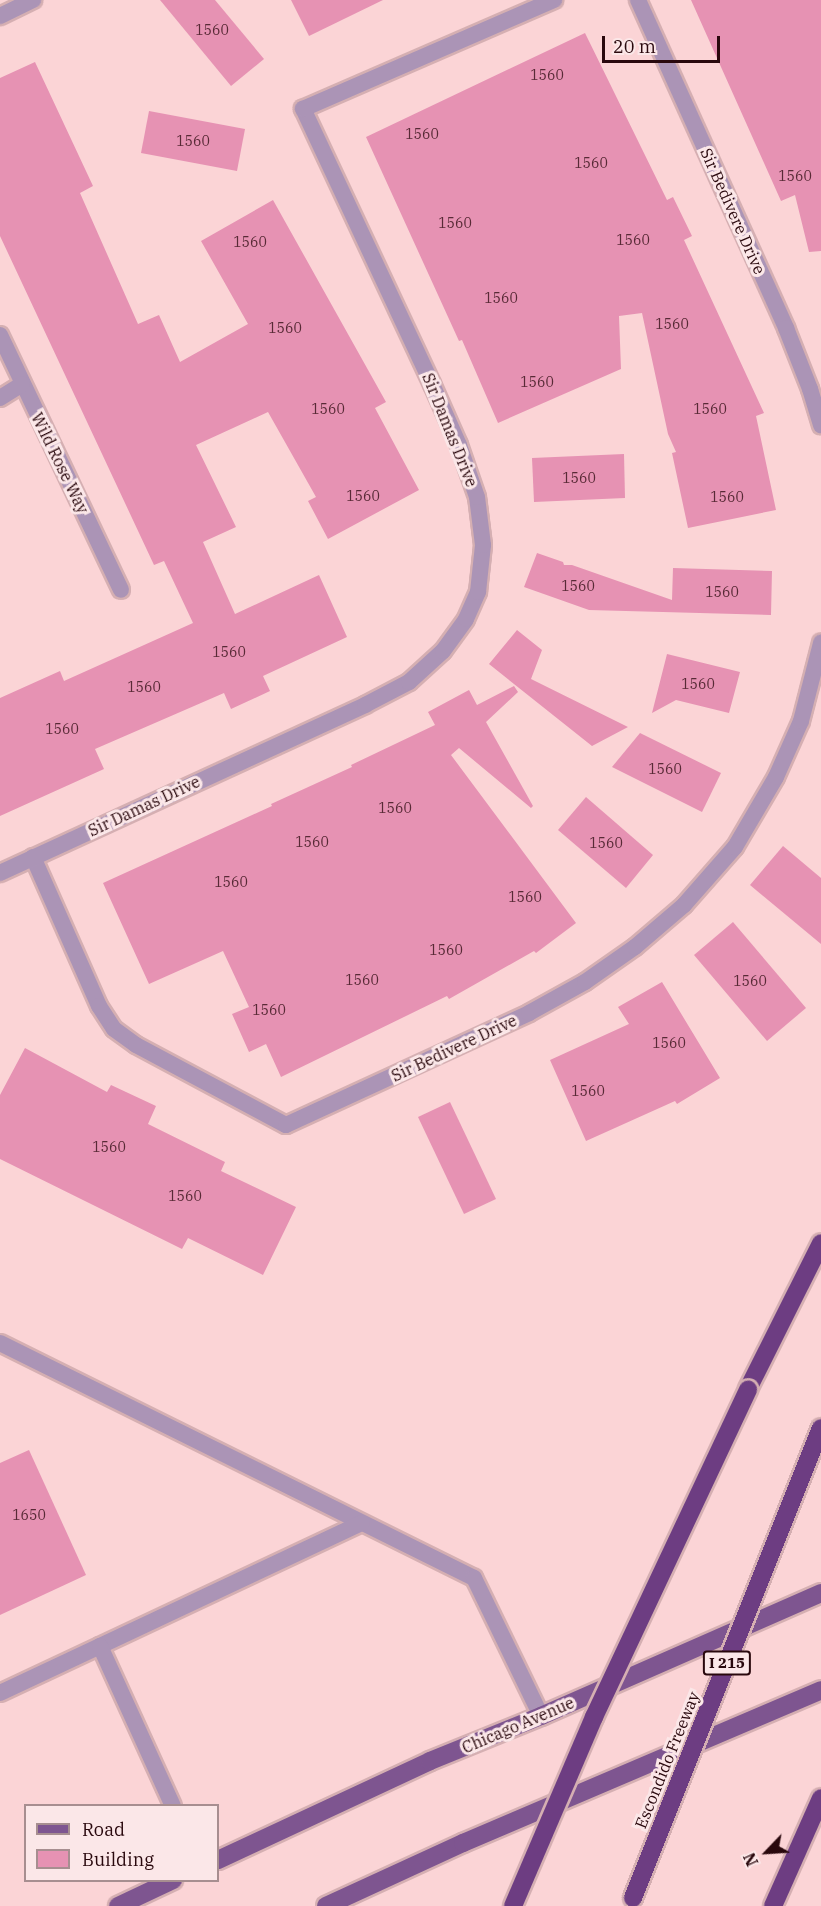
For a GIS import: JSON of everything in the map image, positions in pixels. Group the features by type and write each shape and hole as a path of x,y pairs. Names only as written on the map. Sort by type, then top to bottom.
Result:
{"highway":[{"path":"513,1906 594,1717 748,1389 821,1243"},
{"name":"Escondido Freeway","path":"631,1902 821,1428"},
{"path":"773,1906 821,1798"}],"main road":[{"name":"Chicago Avenue","path":"219,1860 430,1761 540,1716 821,1593"},
{"path":"326,1906 463,1843 821,1690"},
{"path":"118,1906 171,1882"}],"lane":[{"path":"0,16 33,0"},
{"name":"Sir Damas Drive","path":"0,873 366,705 408,682 443,651 466,619 478,592 483,545 477,497 459,445 432,384 303,109 554,0"},
{"name":"Sir Bedivere Drive","path":"638,0 786,328 810,388 821,425"},
{"name":"Wild Rose Way","path":"0,335 121,590"},
{"path":"0,398 22,384"},
{"name":"Sir Bedivere Drive","path":"33,857 99,1006 114,1029 136,1045 286,1125 529,1013 585,982 635,947 684,905 735,847 776,777 801,721 821,643"},
{"path":"0,1343 474,1578 540,1716"},
{"path":"0,1693 362,1523"},
{"path":"100,1646 172,1804"}],"building":[{"path":"160,0 215,0 264,59 231,86"},
{"path":"291,0 383,0 309,36"},
{"path":"691,0 821,0 821,251 809,252 795,195 781,201"},
{"path":"585,33 667,200 673,197 692,236 684,240 764,413 756,416 776,510 688,528 672,453 676,452 668,434 642,313 619,316 621,369 498,423 462,340 459,341 366,137"},
{"path":"35,62 93,186 80,193 138,324 159,315 180,362 248,324 201,241 273,200 386,402 375,408 419,490 328,539 308,501 316,497 268,412 196,445 236,527 203,542 235,614 319,575 347,637 263,676 270,691 231,709 224,693 95,749 104,769 0,816 0,698 60,671 64,681 193,623 164,561 154,565 0,236 0,78"},
{"path":"149,111 245,129 237,171 141,153"},
{"path":"624,454 625,498 534,502 532,458"},
{"path":"537,553 563,562 564,565 572,565 672,600 673,568 772,571 771,615 589,610 524,587"},
{"path":"517,630 542,650 531,679 628,727 592,746 489,664"},
{"path":"667,654 740,672 729,713 676,700 652,713"},
{"path":"514,686 518,692 486,722 533,806 531,808 459,748 451,755 576,923 536,953 534,951 449,999 447,996 281,1077 266,1044 249,1052 232,1014 249,1007 223,951 149,984 103,883 272,806 271,804 352,767 351,765 435,725 428,712 469,690 477,705"},
{"path":"640,733 721,773 702,812 612,767"},
{"path":"586,797 653,855 626,888 558,830"},
{"path":"783,846 821,878 821,944 750,885"},
{"path":"733,922 806,1008 767,1041 694,955"},
{"path":"662,982 720,1078 677,1104 675,1101 586,1141 550,1060 629,1024 618,1007"},
{"path":"25,1048 107,1092 111,1085 156,1106 148,1124 225,1162 221,1171 296,1207 263,1275 188,1238 182,1249 0,1159 0,1095"},
{"path":"450,1102 496,1199 464,1214 418,1117"},
{"path":"29,1450 86,1575 0,1615 0,1463"}]}
